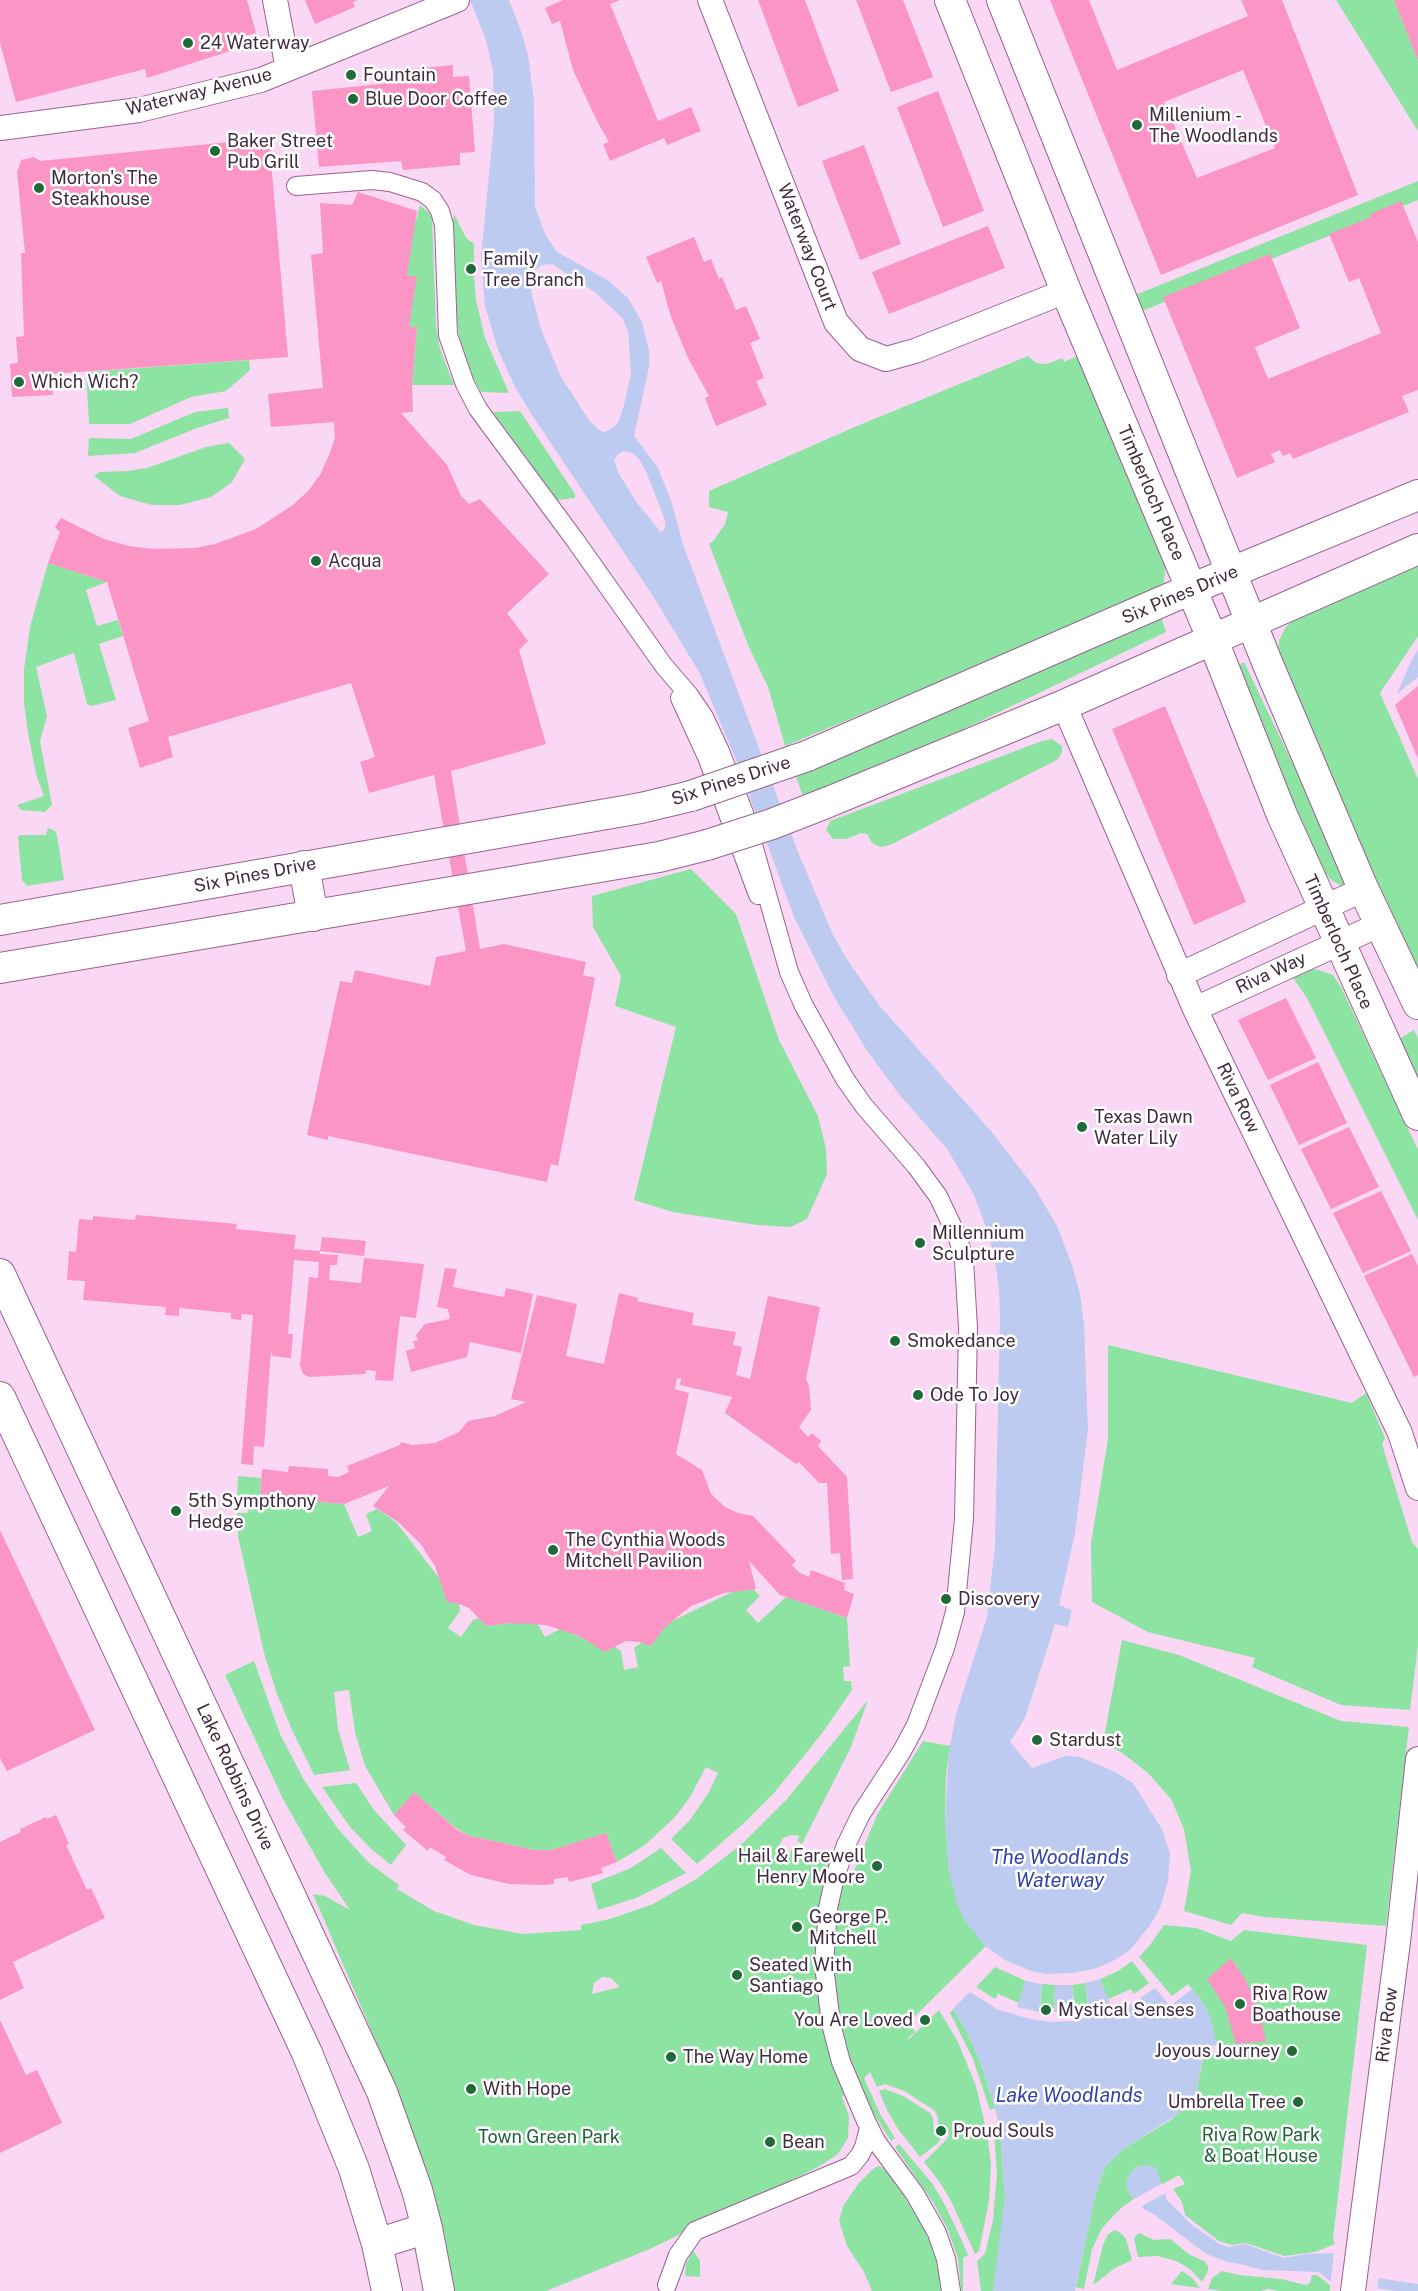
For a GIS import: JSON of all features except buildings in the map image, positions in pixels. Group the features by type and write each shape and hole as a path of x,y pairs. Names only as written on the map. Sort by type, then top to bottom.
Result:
{"street":[{"path":"275,0 288,69"},
{"name":"Waterway Court","path":"710,0 836,322 860,349 886,359 915,351 1066,291"},
{"name":"Timberloch Place","path":"950,0 1066,291 1212,638 1278,805 1373,1020 1418,1115"},
{"path":"1002,0 1267,662 1364,890 1417,1002 1373,1020"},
{"name":"Waterway Avenue","path":"0,128 139,110 261,80 448,4"},
{"path":"296,186 381,180 422,192 433,200 440,211 444,225 448,335 465,384 478,409 664,666 698,707 720,751 755,848 789,972 819,1035 844,1079 938,1196 958,1238 964,1260 968,1329 964,1519 955,1612 945,1648 916,1725 861,1814 846,1845 835,1877 826,1929 825,1983 831,2025 841,2062 869,2128 915,2194 937,2233 946,2259 951,2291"},
{"name":"Six Pines Drive","path":"0,920 641,808 691,796 807,756 1191,589 1418,495"},
{"path":"0,968 648,859 707,845 826,803 1064,705 1418,549"},
{"name":"Riva Row","path":"1064,705 1179,975 1400,1433 1418,1488"},
{"path":"304,866 313,916"},
{"name":"Riva Way","path":"1179,975 1364,890"},
{"name":"Riva Way","path":"1195,1009 1381,924"},
{"name":"Lake Robbins Drive","path":"0,1274 382,2092 403,2148 427,2228 439,2291"},
{"path":"0,1397 307,2053 351,2159 377,2244 387,2291"},
{"name":"Riva Row","path":"1353,2291 1398,1942 1418,1759"},
{"path":"667,2285 678,2255 695,2231 851,2166 860,2155 869,2128"},
{"path":"377,2244 427,2228"}],"green space":[{"path":"1336,0 1394,0 1418,61 1418,131"},
{"path":"1418,181 1418,200 1142,311 1135,295"},
{"path":"420,205 432,218 436,325 440,349 454,385 412,385 417,328 409,327 416,276 407,276 411,239"},
{"path":"454,214 466,238 474,244 474,262 468,263 468,275 474,276 476,300 485,338 509,393 481,392 471,374 459,336 456,315"},
{"path":"1028,356 1036,363 1047,364 1062,358 1064,362 1078,356 1165,568 1164,583 1156,591 1142,598 785,746 768,687 748,645 709,544 725,524 728,512 709,507 709,491 857,426"},
{"path":"249,360 250,370 226,391 191,397 130,424 89,424 86,372"},
{"path":"228,408 229,418 135,453 88,456 89,438 131,439 195,412"},
{"path":"520,411 575,494 575,498 557,500 493,412"},
{"path":"229,443 245,459 232,482 211,497 180,505 152,505 120,496 94,476 100,472 147,468 206,447"},
{"path":"48,563 107,582 86,590 97,626 118,620 123,636 99,644 116,700 92,706 87,704 74,653 36,667 47,716 40,741 52,805 45,812 21,810 17,805 44,796 36,774 28,733 24,703 24,669 30,627"},
{"path":"1418,565 1418,636 1380,693 1418,779 1418,975 1373,881 1278,653 1279,640 1286,627 1295,618"},
{"path":"1161,617 1166,632 966,728 803,797 795,773"},
{"path":"1244,662 1298,775 1322,818 1345,880 1343,887 1331,880 1314,859 1233,668"},
{"path":"1052,739 1062,746 1058,759 890,845 880,847 872,843 867,834 861,833 846,839 833,839 826,830 830,821"},
{"path":"48,828 55,831 57,835 64,880 27,886 22,880 18,837 20,835 46,835"},
{"path":"691,869 736,914 779,1040 818,1116 826,1149 827,1174 807,1219 791,1227 757,1225 673,1212 634,1200 676,1027 615,1006 621,976 593,927 592,896"},
{"path":"1307,968 1333,975 1341,987 1418,1150 1418,1220 1307,998 1291,975"},
{"path":"1414,1030 1418,1039 1418,1090 1396,1041"},
{"path":"1108,1345 1352,1403 1366,1393 1385,1438 1382,1444 1412,1542 1418,1549 1418,1646 1410,1710 1341,1705 1252,1667 1255,1658 1148,1632 1092,1602 1091,1543 1108,1439"},
{"path":"238,1476 261,1478 260,1497 344,1504 358,1537 372,1531 366,1514 377,1509 396,1522 459,1604 460,1611 448,1628 461,1637 473,1620 480,1618 486,1626 537,1623 545,1637 560,1629 590,1641 614,1646 621,1651 624,1670 638,1667 634,1648 670,1622 736,1590 753,1589 760,1596 746,1610 758,1623 786,1597 847,1618 850,1666 843,1667 844,1681 851,1681 852,1690 823,1732 774,1793 697,1864 671,1839 690,1820 709,1792 718,1773 706,1767 690,1797 675,1817 645,1845 617,1862 606,1833 551,1850 535,1850 470,1836 457,1829 414,1793 394,1815 365,1766 355,1732 349,1690 334,1692 338,1729 350,1770 314,1775 293,1732 277,1694 264,1653 238,1536 237,1513 248,1513 249,1497 237,1496"},
{"path":"1122,1640 1179,1655 1341,1721 1409,1727 1386,1926 1264,1917 1242,1913 1231,1925 1184,1911 1191,1871 1184,1829 1171,1799 1148,1773 1121,1752 1103,1743"},
{"name":"Town Green Park","path":"254,1661 280,1734 304,1780 338,1829 369,1863 399,1885 397,1889 434,1911 474,1925 523,1934 581,1930 581,1925 610,1919 653,1904 698,1878 743,1843 787,1799 868,1700 851,1747 802,1844 797,1841 799,1836 792,1835 783,1838 779,1846 779,1851 786,1860 794,1845 853,1873 877,1815 923,1741 950,1746 946,1776 945,1819 949,1872 986,1946 909,2022 915,2032 907,2039 909,2039 939,2010 958,2042 976,2086 987,2133 991,2165 989,2201 979,2251 975,2254 951,2201 924,2162 947,2139 949,2134 947,2127 944,2125 938,2128 938,2117 934,2110 904,2091 885,2084 877,2087 870,2072 864,2078 880,2114 895,2138 891,2141 874,2114 859,2082 842,2097 849,2116 848,2138 838,2154 818,2167 652,2248 546,2291 439,2291 403,2105 313,1894 325,1896 350,1910 325,1873 283,1799 225,1675","holes":["602,1977 611,1978 620,1987 592,1994 594,1983"]},
{"path":"356,1783 374,1810 406,1845 391,1865 371,1849 350,1827 322,1787"},
{"path":"661,1848 686,1873 636,1898 598,1910 591,1884 631,1868"},
{"name":"Riva Row Park & Boat House","path":"1164,1925 1196,1928 1231,1941 1244,1930 1367,1945 1333,2239 1335,2244 1315,2252 1284,2256 1246,2243 1232,2245 1219,2241 1185,2215 1182,2202 1173,2189 1185,2184 1179,2175 1161,2185 1157,2170 1144,2165 1135,2168 1129,2175 1127,2188 1134,2199 1121,2208 1102,2228 1092,2249 1084,2289 1076,2287 1096,2192 1105,2167 1123,2149 1172,2119 1196,2094 1211,2019 1188,1984 1172,1996 1139,1957"},
{"path":"1132,1961 1149,1983 1134,1994 1131,1989 1108,1999 1100,1979 1118,1971"},
{"path":"995,1967 1026,1981 1019,2003 998,1994 995,1999 976,1987"},
{"path":"1085,1983 1088,2005 1075,2007 1072,1985"},
{"path":"1042,1984 1055,1985 1054,2008 1040,2007"},
{"path":"953,2009 968,2034 981,2064 995,2108 990,2110 973,2059 950,2013"},
{"path":"885,2089 903,2096 930,2113 933,2118 934,2134 939,2136 943,2134 938,2143 920,2157 898,2129 887,2110 879,2091"},
{"path":"1000,2131 1005,2196 1001,2240 993,2291 981,2291 977,2261 985,2254 993,2220 997,2174 994,2132"},
{"path":"899,2144 932,2183 962,2241 968,2255 963,2258 963,2291 961,2291 958,2259 948,2230 933,2202 895,2147"},
{"path":"879,2166 888,2171 923,2226 937,2260 941,2291 872,2291 864,2272 847,2246 839,2221 843,2206 858,2184"},
{"path":"1115,2230 1126,2239 1132,2260 1115,2268 1093,2285 1103,2245 1108,2234"},
{"path":"1139,2233 1154,2240 1170,2239 1190,2255 1204,2261 1208,2266 1208,2271 1202,2282 1190,2269 1176,2261 1158,2256 1138,2257 1134,2238"},
{"path":"693,2250 700,2261 700,2277 685,2276 686,2264"},
{"path":"1182,2271 1192,2278 1200,2288 1171,2284"},
{"path":"1222,2271 1281,2279 1306,2285 1310,2283 1312,2275 1317,2275 1330,2285 1330,2291 1208,2289 1212,2278"}],"water":[{"name":"The Woodlands Waterway","path":"470,0 509,0 528,55 534,102 535,207 545,234 557,252 609,281 628,298 642,322 649,350 649,367 634,436 657,466 671,500 683,544 741,700 798,852 833,935 879,1005 991,1131 1035,1188 1057,1226 1072,1265 1080,1294 1084,1324 1088,1430 1075,1533 1059,1605 1072,1610 1068,1627 1055,1624 1025,1718 1010,1742 1032,1768 1065,1756 1080,1757 1115,1772 1133,1783 1162,1829 1170,1853 1168,1881 1160,1908 1151,1924 1130,1950 1094,1969 1046,1974 1031,1971 1005,1960 984,1945 963,1918 949,1872 945,1819 949,1751 956,1714 987,1617 995,1546 1000,1316 994,1254 986,1227 974,1195 947,1149 898,1093 866,1049 833,995 794,917 735,757 699,672 651,593 532,415 516,389 498,350 485,306 481,257 494,123 493,70 485,37","holes":["552,264 596,293 622,318 628,331 631,373 624,405 619,421 605,432 600,431 589,420 561,377 541,329 531,291 532,278 536,269 542,265","623,451 632,453 639,459 647,474 665,520 665,529 661,532 637,503 618,472 614,460"]},
{"path":"1418,649 1418,677 1397,694 1408,668"},
{"path":"1100,1979 1110,2004 1089,2010 1085,1983"},
{"path":"1026,1981 1042,1984 1039,2012 1017,2007"},
{"path":"1055,1985 1072,1985 1075,2012 1054,2012"},
{"name":"Lake Woodlands","path":"1155,1988 1170,2006 1192,1989 1206,2007 1211,2019 1219,2054 1203,2055 1196,2094 1184,2110 1123,2149 1105,2167 1096,2192 1075,2291 993,2291 1005,2196 1000,2131 981,2064 968,2034 953,2009 970,1992 997,2009 1026,2018 1049,2022 1073,2021 1118,2010 1135,2002"},
{"path":"1144,2165 1157,2170 1167,2200 1192,2225 1221,2245 1229,2247 1245,2244 1284,2258 1305,2254 1334,2253 1332,2271 1418,2284 1418,2291 1396,2291 1331,2282 1319,2272 1262,2270 1206,2254 1145,2210 1129,2194 1126,2184 1129,2175 1135,2168"}],"pier":[{"path":"1218,2045 1219,2054 1182,2056 1181,2047"},
{"path":"1163,2183 1166,2193 1138,2208 1133,2203 1132,2200"},
{"path":"1335,2250 1337,2253 1335,2269 1379,2275 1377,2291 1330,2285"}],"place":[{"name":"24 Waterway","path":"188,43"},
{"name":"Fountain","path":"351,75"},
{"name":"Blue Door Coffee","path":"353,99"},
{"name":"Millenium - The Woodlands","path":"1137,125"},
{"name":"Baker Street Pub Grill","path":"215,151"},
{"name":"Morton's The Steakhouse","path":"39,188"},
{"name":"Family Tree Branch","path":"471,269"},
{"name":"Which Wich?","path":"19,382"},
{"name":"Acqua","path":"316,561"},
{"name":"Texas Dawn Water Lily","path":"1082,1127"},
{"name":"Millennium Sculpture","path":"920,1243"},
{"name":"Smokedance","path":"895,1341"},
{"name":"Ode To Joy","path":"918,1395"},
{"name":"5th Sympthony Hedge","path":"176,1511"},
{"name":"The Cynthia Woods Mitchell Pavilion","path":"553,1550"},
{"name":"Discovery","path":"946,1599"},
{"name":"Stardust","path":"1037,1740"},
{"name":"Hail & Farewell Henry Moore","path":"877,1866"},
{"name":"George P. Mitchell","path":"797,1927"},
{"name":"Seated With Santiago","path":"737,1975"},
{"name":"Riva Row Boathouse","path":"1240,2004"},
{"name":"Mystical Senses","path":"1046,2010"},
{"name":"You Are Loved","path":"925,2020"},
{"name":"Joyous Journey","path":"1292,2051"},
{"name":"The Way Home","path":"671,2057"},
{"name":"With Hope","path":"471,2089"},
{"name":"Umbrella Tree","path":"1298,2102"},
{"name":"Proud Souls","path":"941,2131"},
{"name":"Bean","path":"770,2142"}]}
